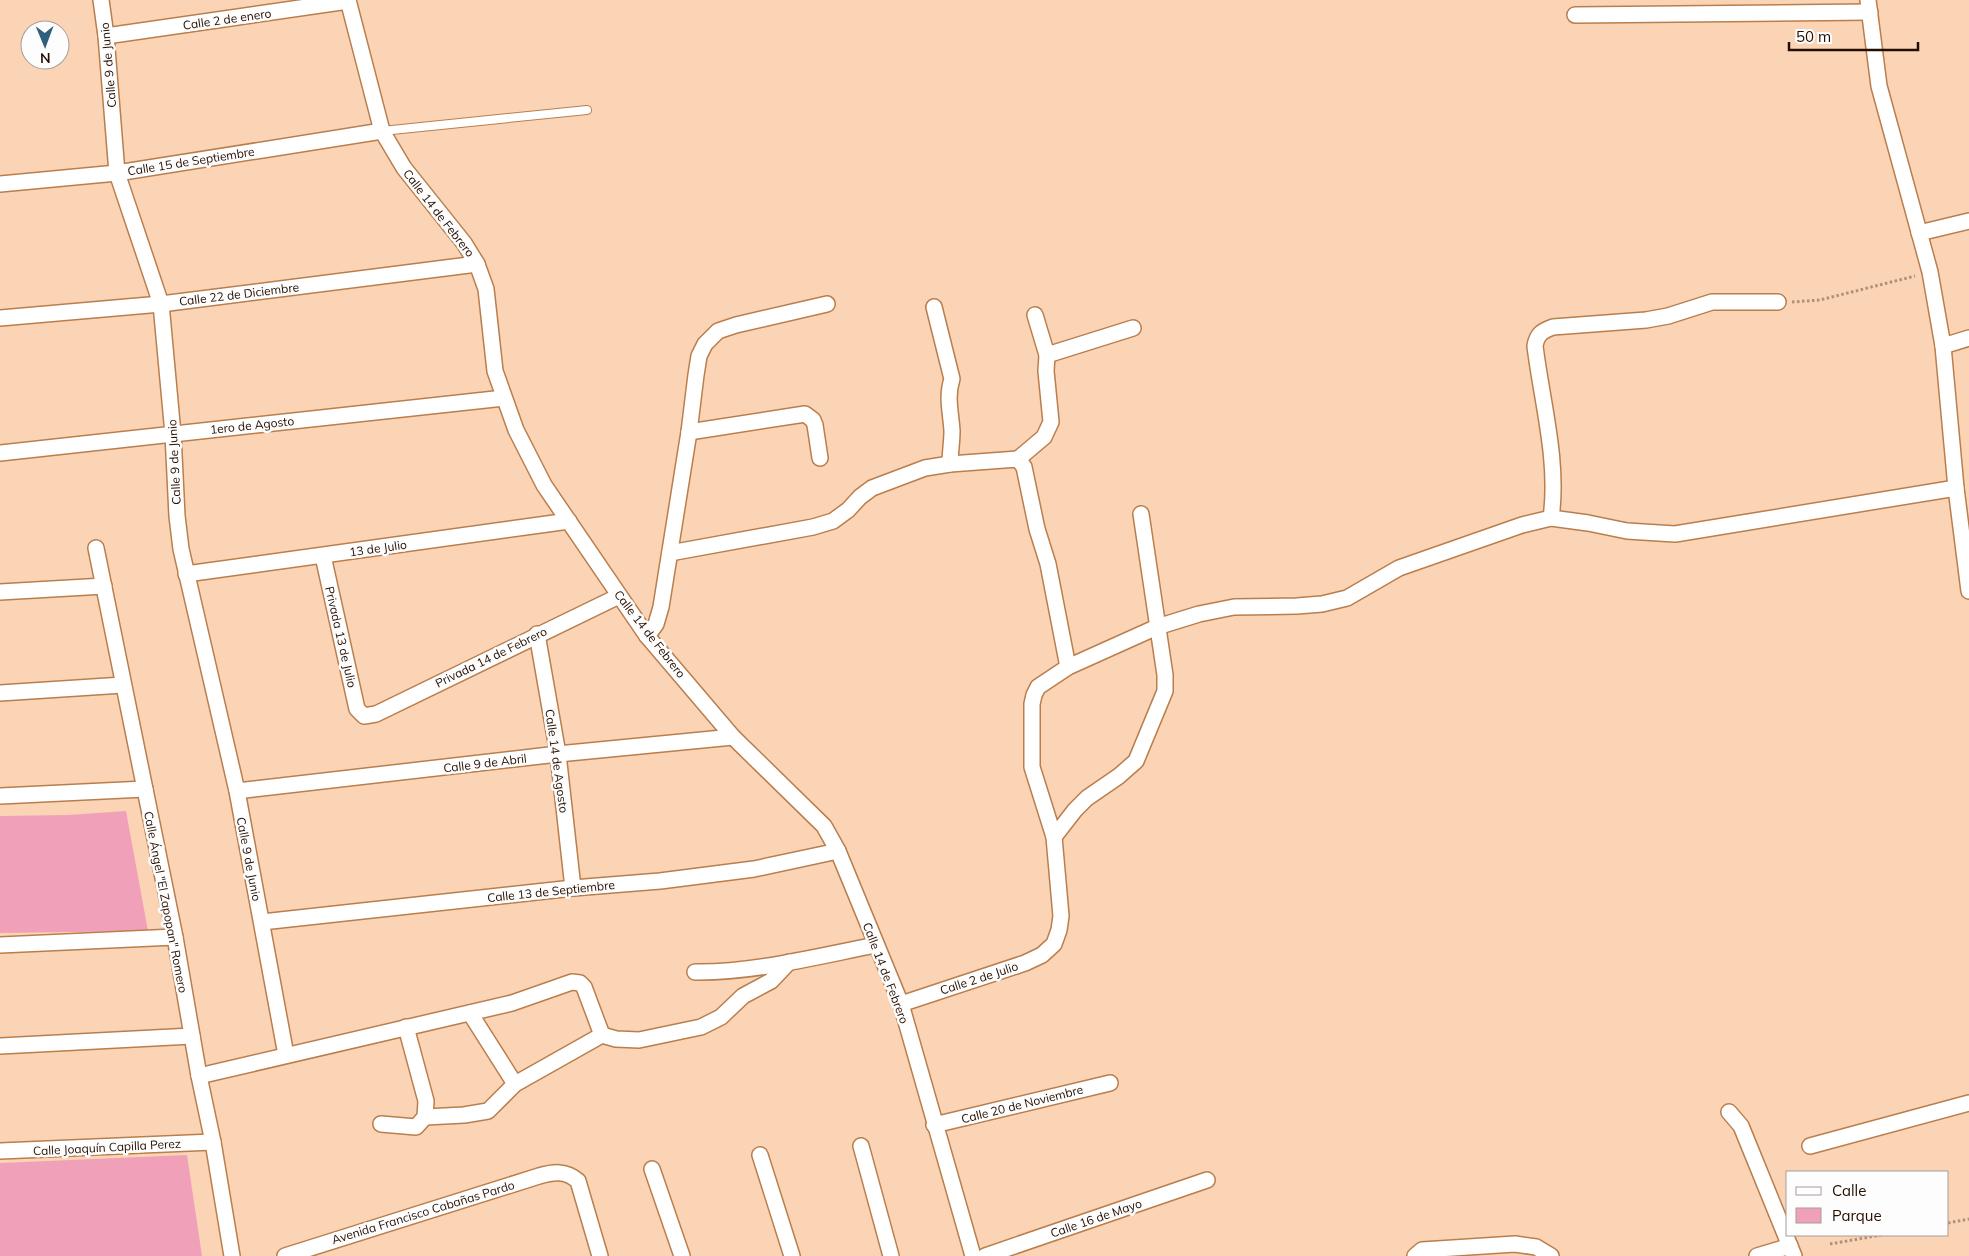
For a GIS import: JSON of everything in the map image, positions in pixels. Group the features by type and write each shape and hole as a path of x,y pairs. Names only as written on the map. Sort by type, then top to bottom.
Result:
{"street":[{"name":"Calle 9 de Junio","path":"101,0 106,36 117,172 160,304 173,434 176,516 186,574 237,791 286,1055"},
{"name":"Calle 2 de enero","path":"106,36 348,1"},
{"name":"Calle 14 de Febrero","path":"348,1 382,131 404,168 464,243 478,264 486,289 495,371 516,430 544,485 648,636 733,737 824,826 838,851 900,1004 973,1256"},
{"path":"1575,15 1869,6 1879,86 1930,272 1943,346 1956,488 1967,562 1969,591"},
{"name":"Calle 15 de Septiembre","path":"0,184 117,172 382,131"},
{"path":"1919,233 1969,221"},
{"name":"Calle 22 de Diciembre","path":"0,318 160,304 478,264"},
{"path":"1551,518 1554,499 1553,464 1535,346 1536,337 1543,330 1553,327 1646,320 1668,316 1712,302 1778,302"},
{"path":"648,636 656,624 661,607 699,356 705,344 718,331 736,324 828,304"},
{"path":"934,307 952,379 948,389 952,431 950,464"},
{"path":"670,552 813,527 833,521 872,488 926,468 950,464 1018,459 1044,437 1051,422 1046,371 1047,355 1035,315"},
{"path":"1047,355 1134,328"},
{"path":"1943,346 1969,338"},
{"name":"1ero de Agosto","path":"0,453 504,398"},
{"path":"689,432 805,414 813,420 815,425 820,458"},
{"path":"1018,459 1024,467 1037,529 1048,564 1068,668"},
{"path":"1054,837 1032,767 1030,721 1034,695 1038,687 1068,668 1157,627 1198,614 1234,607 1297,606 1322,604 1347,598 1399,568 1522,525 1551,518 1627,531 1675,534 1956,488"},
{"path":"1054,837 1087,798 1119,776 1136,761 1165,691 1165,675 1141,514"},
{"name":"13 de Julio","path":"186,574 568,521"},
{"name":"Calle Ángel \"El Zapopan\" Romero","path":"96,548 174,937 199,1076 214,1142 232,1256"},
{"name":"Privada 13 de Julio","path":"323,556 357,709 364,716"},
{"path":"0,592 104,586"},
{"name":"Privada 14 de Febrero","path":"364,716 376,714 537,634 619,596"},
{"name":"Calle 14 de Agosto","path":"537,634 558,754 573,888"},
{"path":"0,693 123,684"},
{"name":"Calle 9 de Abril","path":"237,791 558,754 733,737"},
{"path":"0,796 145,789"},
{"name":"Calle 2 de Julio","path":"900,1004 1025,963 1042,955 1054,944 1061,916 1054,837"},
{"name":"Calle 13 de Septiembre","path":"262,922 573,888 660,881 754,869 838,851"},
{"path":"0,945 174,937"},
{"path":"695,972 712,973 789,962 876,945"},
{"path":"199,1076 512,1003 572,982 580,983 584,987 602,1034 616,1039 639,1040 701,1027 721,1017 743,996 771,981 789,962"},
{"path":"470,1013 515,1084"},
{"path":"381,1124 416,1127 425,1116 426,1101 406,1028"},
{"path":"425,1116 464,1115 488,1111 515,1084 602,1034"},
{"path":"0,1046 192,1036"},
{"name":"Calle 20 de Noviembre","path":"934,1125 1110,1083"},
{"path":"1810,1146 1969,1103"},
{"path":"1729,1112 1741,1126 1792,1251 1757,1256"},
{"name":"Calle Joaquín Capilla Perez","path":"0,1151 214,1142"},
{"path":"861,1146 891,1256"},
{"path":"760,1155 792,1256"},
{"path":"652,1169 682,1256"},
{"name":"Avenida Francisco Cabañas Pardo","path":"284,1256 550,1173 571,1175 578,1181 600,1256"},
{"name":"Calle 16 de Mayo","path":"985,1256 1206,1180"},
{"path":"1415,1256 1422,1250 1515,1244 1536,1247 1551,1256"}],"lane":[{"path":"382,131 587,110"}],"path":[{"path":"1778,302 1820,300 1930,272"},
{"path":"1949,1223 1969,1219"},
{"path":"1830,1244 1875,1236"}],"green space":[{"path":"126,811 148,931 0,933 0,816 68,815"},
{"path":"187,1155 202,1256 0,1256 0,1163"}]}
